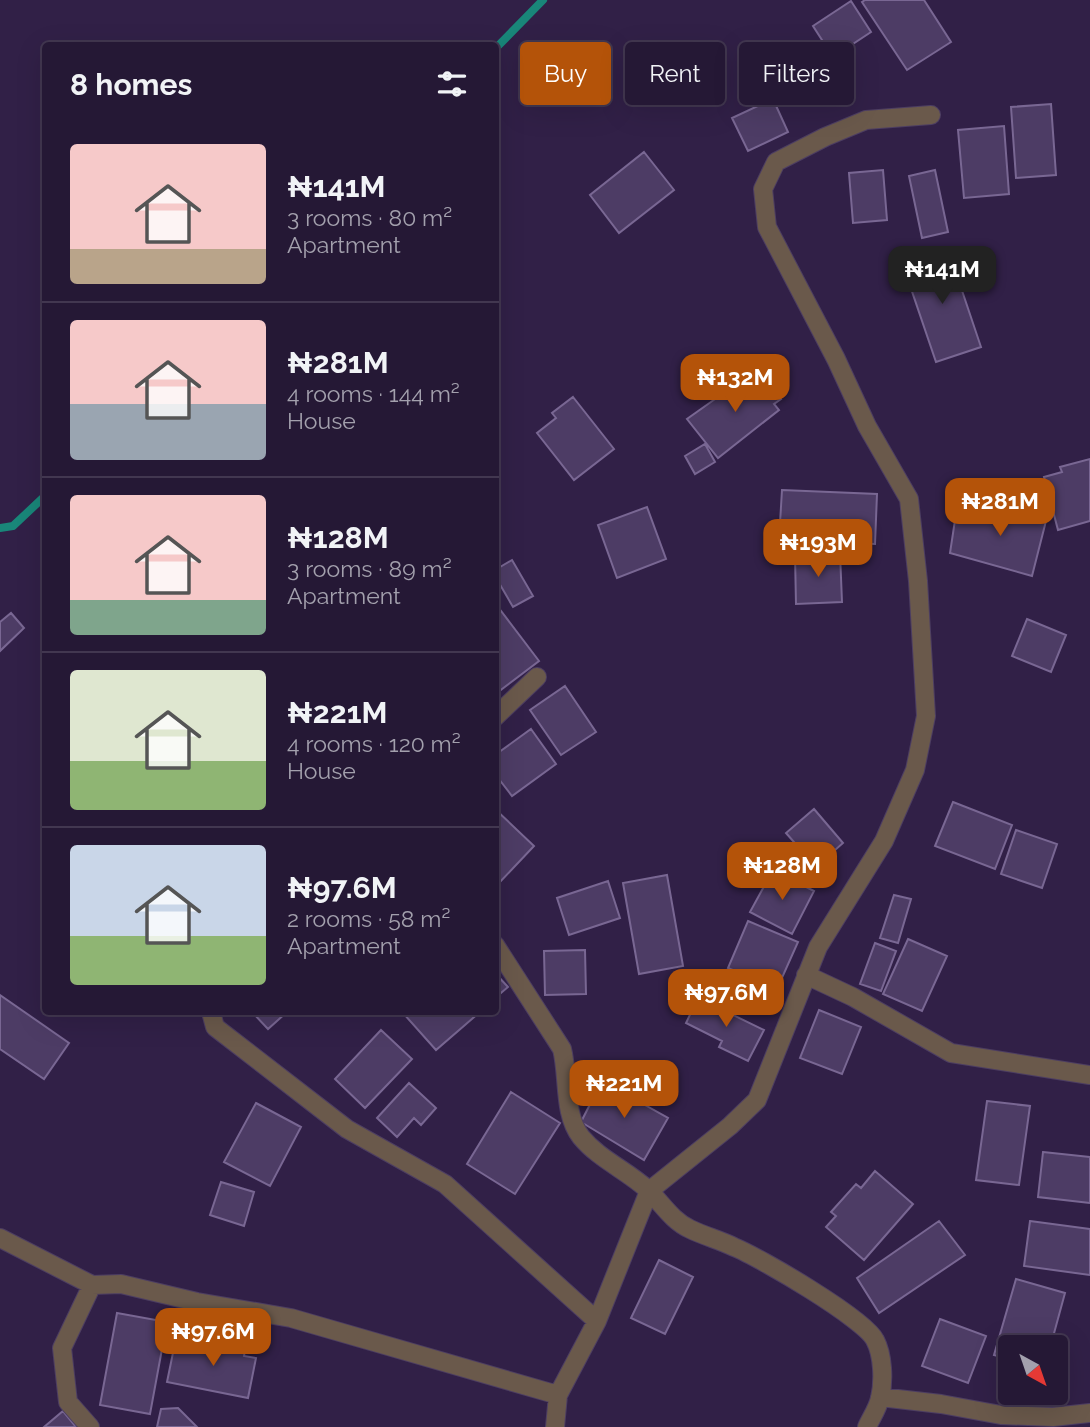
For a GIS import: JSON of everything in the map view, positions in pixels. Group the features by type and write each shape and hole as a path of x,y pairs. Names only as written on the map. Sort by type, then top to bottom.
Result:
{"street":[{"path":"555,1427 558,1395 597,1321 649,1191 730,1126 757,1100 818,947 889,829 915,770 926,716 918,581 909,499 867,426 836,359 767,227 762,189 776,162 825,136 866,120 931,115"},
{"path":"499,713 537,677"},
{"path":"499,951 562,1049 567,1068 570,1112 579,1135 594,1151 649,1191 668,1214 688,1229 737,1248 797,1282 862,1325 875,1339 881,1363 880,1397 867,1427"},
{"path":"806,975 853,997 950,1053 1090,1075"},
{"path":"212,1015 215,1027 347,1129 445,1184 597,1321"},
{"path":"0,1238 92,1285 121,1284 197,1302 291,1318 558,1395"},
{"path":"90,1427 68,1402 62,1348 92,1285"},
{"path":"880,1397 1001,1415 1054,1418 1090,1413"}],"building":[{"path":"924,0 951,42 907,70 862,2"},
{"path":"851,1 871,32 854,43 823,42 813,26"},
{"path":"1051,104 1056,175 1016,178 1011,107"},
{"path":"760,105 776,105 788,132 748,151 732,118"},
{"path":"1004,126 1009,194 964,198 958,130"},
{"path":"644,152 674,190 619,233 590,195"},
{"path":"883,170 887,220 853,223 849,173"},
{"path":"935,170 948,232 922,238 909,176"},
{"path":"948,249 981,347 936,362 903,265"},
{"path":"749,375 758,385 764,379 781,399 774,404 779,410 718,458 687,419"},
{"path":"573,397 614,449 574,480 537,433 556,418 552,413"},
{"path":"705,444 715,462 695,474 685,456"},
{"path":"1090,459 1090,521 1058,530 1044,477 1062,472 1060,467"},
{"path":"782,490 877,494 875,544 779,540"},
{"path":"1000,504 1047,517 1032,576 950,553 957,507 996,518"},
{"path":"647,507 666,559 617,578 598,525"},
{"path":"840,553 842,602 796,604 795,555"},
{"path":"512,560 533,596 513,607 499,583 499,568"},
{"path":"499,608 539,661 499,691"},
{"path":"11,613 24,628 0,651 0,622"},
{"path":"1027,619 1066,635 1051,672 1012,656"},
{"path":"565,686 596,732 561,755 530,710"},
{"path":"531,729 556,764 512,796 499,779 499,752"},
{"path":"953,802 1012,825 995,869 935,846"},
{"path":"814,809 843,843 816,867 786,833"},
{"path":"499,813 534,846 499,883"},
{"path":"1016,830 1057,844 1042,888 1001,874"},
{"path":"773,870 814,891 792,934 750,912"},
{"path":"667,875 683,966 639,974 623,883"},
{"path":"608,881 620,918 569,935 557,898"},
{"path":"894,895 911,899 898,943 880,938"},
{"path":"748,921 798,942 777,989 728,968"},
{"path":"908,939 947,956 922,1011 883,994"},
{"path":"875,943 896,951 881,991 860,984"},
{"path":"585,950 586,994 545,995 544,951"},
{"path":"499,977 508,987 499,995"},
{"path":"0,995 69,1043 44,1079 0,1049"},
{"path":"698,998 764,1030 748,1061 719,1047 722,1041 686,1023"},
{"path":"819,1010 861,1027 842,1074 800,1058"},
{"path":"255,1015 284,1015 268,1029"},
{"path":"405,1015 477,1015 436,1050"},
{"path":"381,1030 412,1059 365,1108 335,1079"},
{"path":"602,1081 668,1118 644,1160 581,1122"},
{"path":"409,1083 436,1108 421,1125 414,1118 397,1137 377,1118"},
{"path":"511,1092 560,1123 515,1194 467,1164"},
{"path":"987,1101 1030,1106 1019,1185 976,1180"},
{"path":"256,1103 301,1127 270,1186 224,1162"},
{"path":"1043,1152 1090,1157 1090,1203 1038,1197"},
{"path":"875,1171 913,1204 864,1260 826,1227 836,1216 831,1212 856,1184 861,1188"},
{"path":"221,1182 254,1192 244,1226 210,1215"},
{"path":"939,1221 965,1255 879,1313 857,1278"},
{"path":"1030,1221 1090,1229 1090,1275 1024,1266"},
{"path":"659,1260 693,1277 665,1334 631,1318"},
{"path":"1016,1279 1065,1293 1054,1335 1000,1335"},
{"path":"117,1313 167,1322 150,1414 100,1405"},
{"path":"940,1319 986,1336 968,1383 922,1366"},
{"path":"219,1340 246,1345 244,1356 256,1358 248,1398 167,1382 175,1343 217,1351"},
{"path":"178,1408 197,1427 157,1427 161,1409"},
{"path":"63,1411 76,1427 44,1427"}],"waterway":[{"path":"499,45 543,0"},
{"path":"0,528 13,526 42,499"}]}
